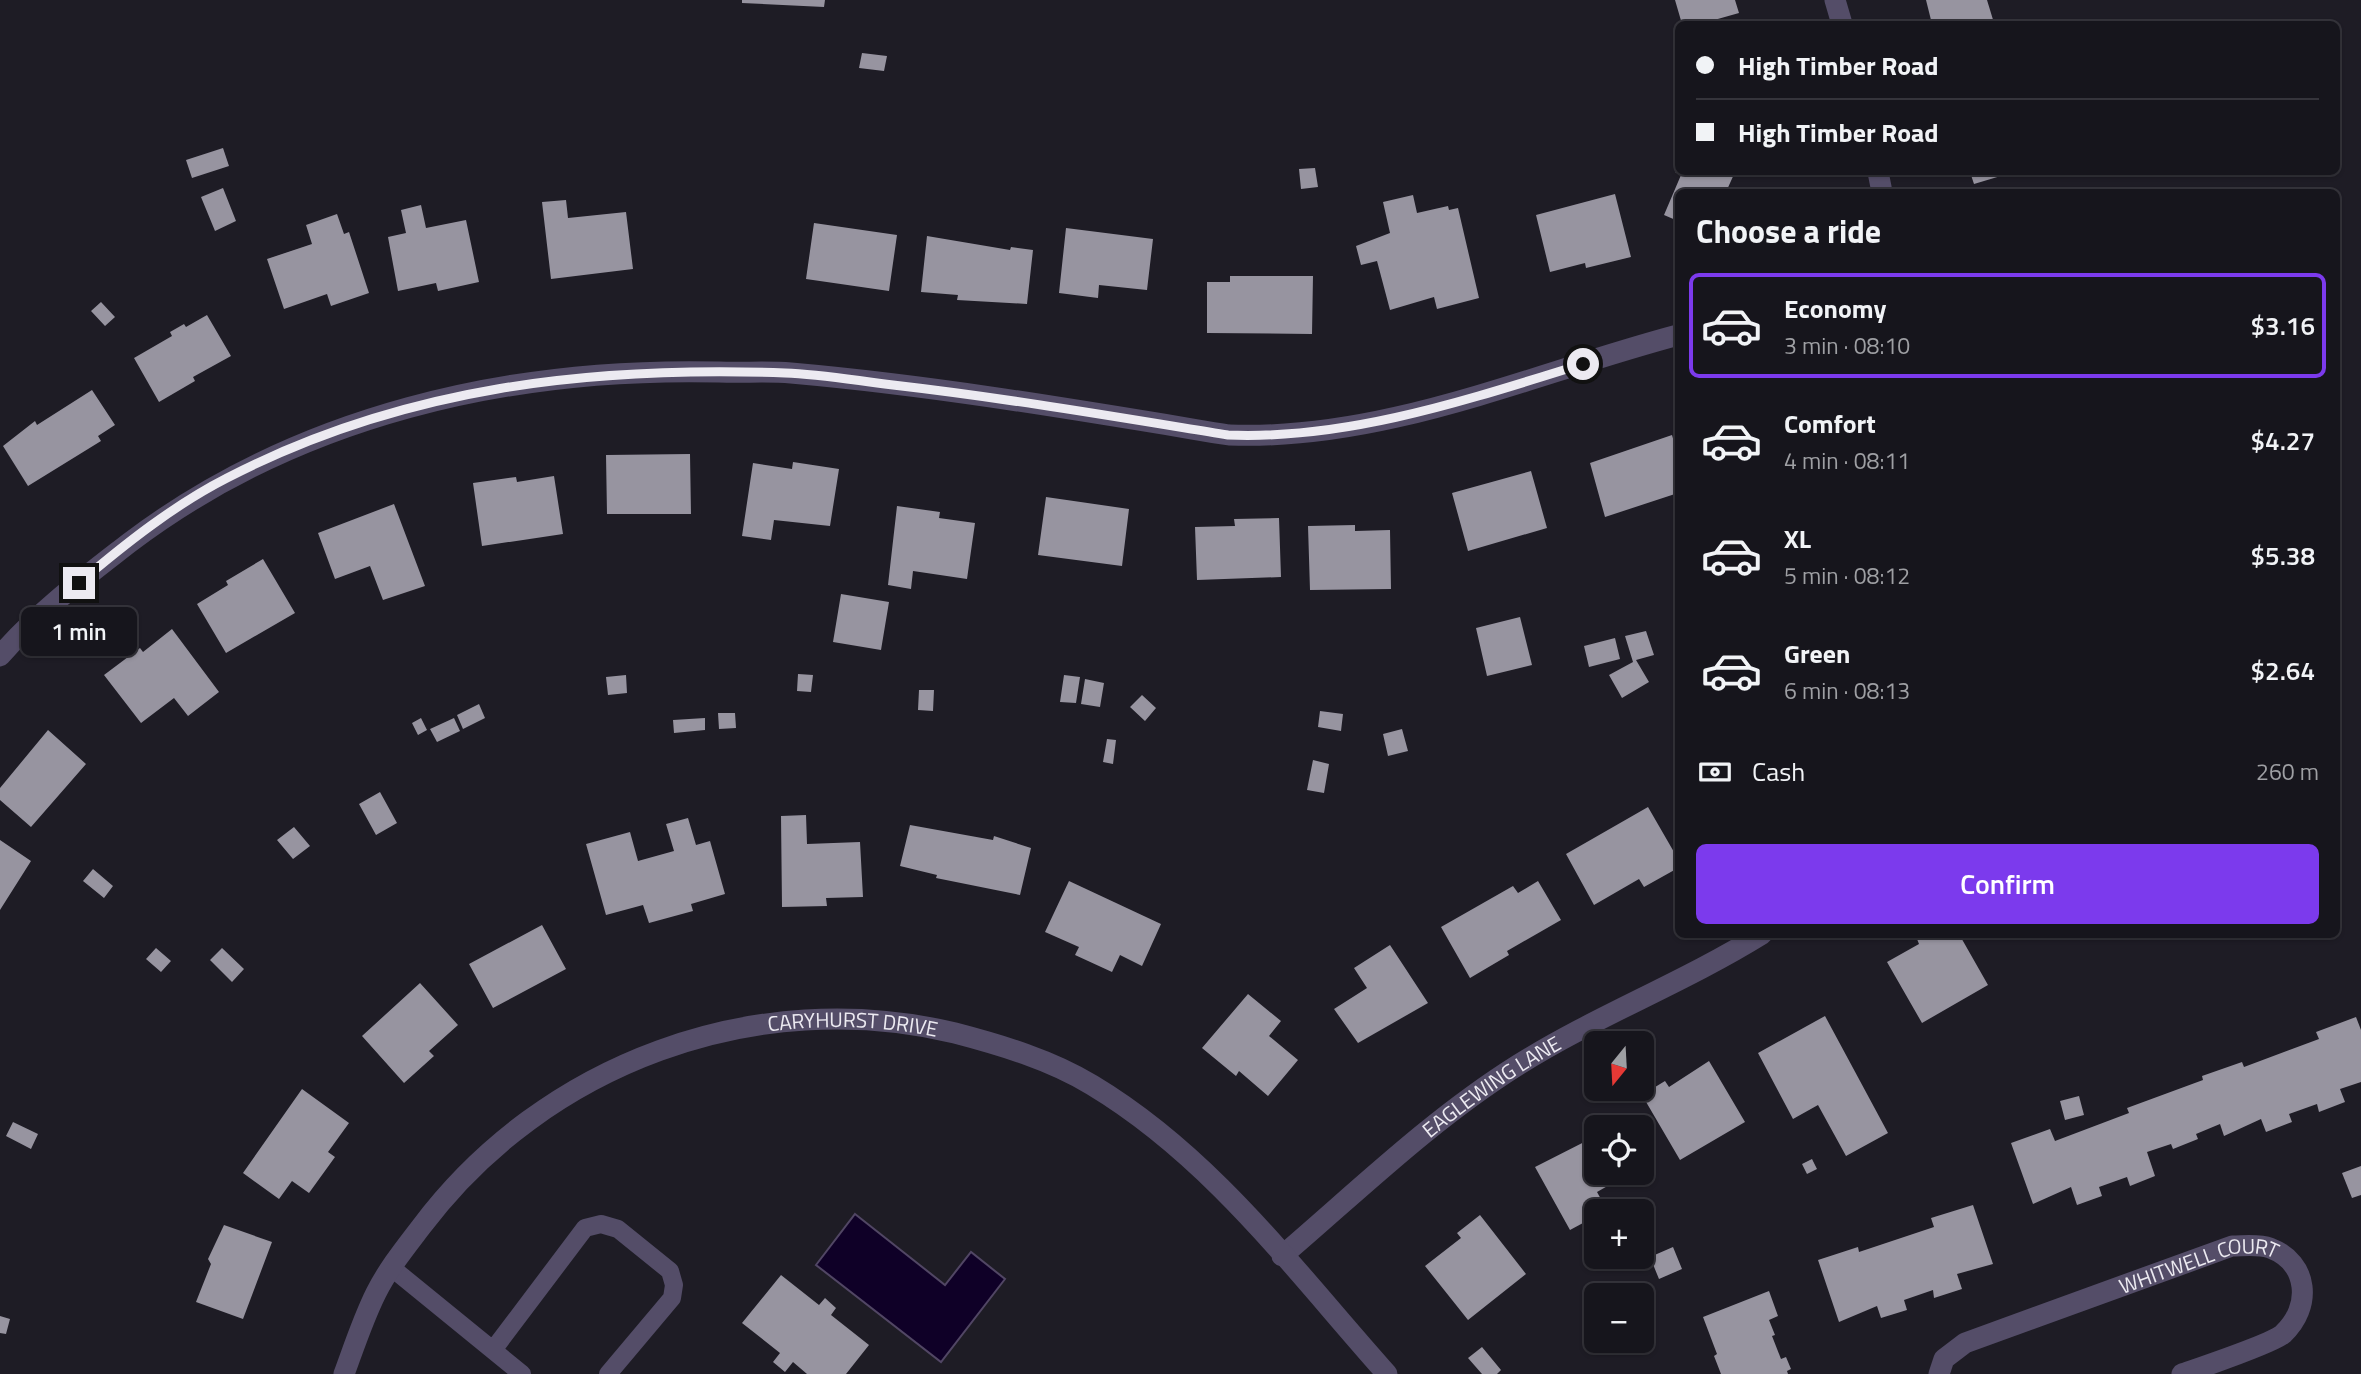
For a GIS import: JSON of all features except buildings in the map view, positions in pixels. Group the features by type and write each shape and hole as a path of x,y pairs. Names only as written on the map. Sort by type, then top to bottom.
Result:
{"street":[{"path":"1835,0 1841,21"},
{"path":"0,656 20,633 99,566 176,508 226,478 279,453 363,421 430,401 493,387 633,372 788,373 1027,401 1217,433 1258,436 1343,426 1415,413 1675,336"},
{"name":"EAGLEWING LANE","path":"1282,1256 1439,1121 1517,1066 1603,1016 1754,938"},
{"name":"CARYHURST DRIVE","path":"344,1374 377,1292 391,1268 458,1181 524,1122 556,1099 619,1066 678,1042 750,1025 838,1018 911,1023 973,1038 1046,1062 1090,1084 1161,1131 1197,1163 1387,1374"},
{"name":"WHITWELL COURT","path":"1939,1374 1944,1359 1965,1343 2232,1246 2268,1247 2292,1259 2304,1285 2300,1313 2281,1336 2182,1374"}],"lane":[{"path":"493,1350 585,1228 601,1224 618,1229 670,1271 674,1285 672,1298 608,1374"},
{"path":"391,1268 522,1374"}],"shaded area":[{"path":"855,1214 945,1285 971,1252 1005,1279 941,1362 816,1265"}],"route":[{"path":"79,583 176,508 261,461 363,421 430,401 493,387 584,375 633,372 788,373 1038,403 1228,435 1258,436 1343,426 1415,413 1583,364"}]}
